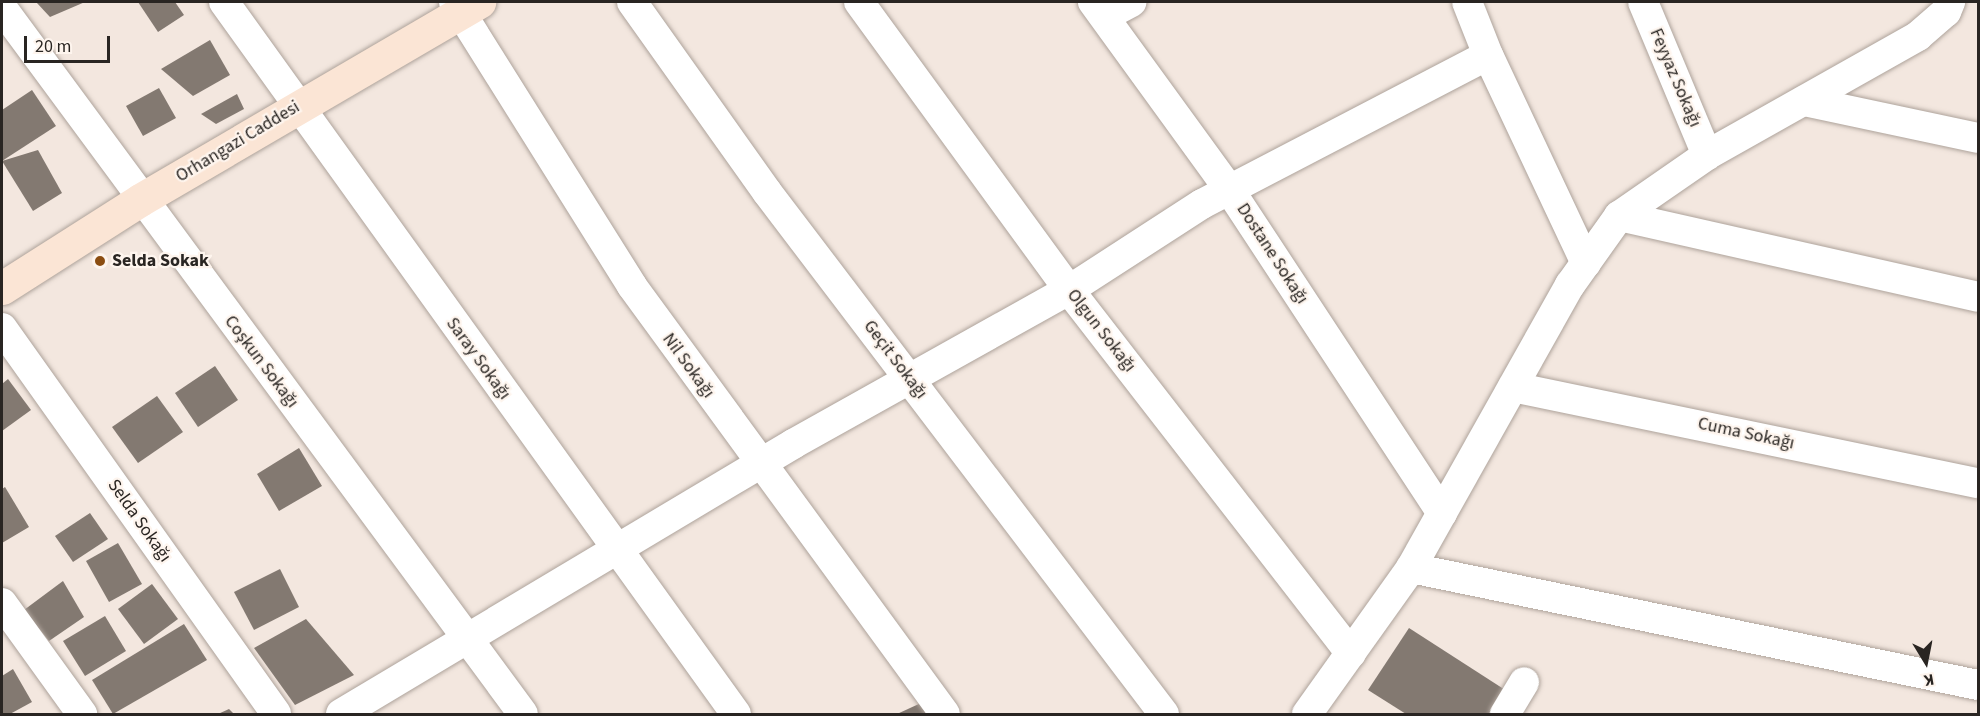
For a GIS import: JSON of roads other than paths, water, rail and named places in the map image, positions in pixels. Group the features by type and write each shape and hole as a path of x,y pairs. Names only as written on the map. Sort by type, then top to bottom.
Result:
{"street":[{"name":"Saray Sokağı","path":"224,2 296,107 736,714"},
{"name":"Geçit Sokağı","path":"632,2 766,192 1164,714"},
{"name":"Olgun Sokağı","path":"859,2 1069,290 1351,653"},
{"path":"1467,2 1488,54 1586,263"},
{"name":"Feyyaz Sokağı","path":"1643,2 1707,155"},
{"path":"1307,714 1411,568 1586,263 1619,216 1707,155 1918,36 1946,12 1950,2"},
{"name":"Orhangazi Caddesi","path":"2,288 140,200 465,5"},
{"name":"Nil Sokağı","path":"465,5 632,286 760,466 945,714"},
{"name":"Dostane Sokağı","path":"1110,6 1442,513"},
{"name":"Coşkun Sokağı","path":"2,8 140,200 523,714"},
{"path":"340,714 909,378 1069,290 1229,189 1488,54"},
{"path":"1804,100 1978,138"},
{"path":"1619,216 1978,297"},
{"name":"Selda Sokağı","path":"2,328 276,714"},
{"name":"Cuma Sokağı","path":"1513,387 1978,483"},
{"path":"1411,568 1978,685"},
{"path":"2,603 82,714"},
{"path":"1505,714 1524,682"}],"place":[{"name":"Selda Sokak","path":"100,261"}]}
